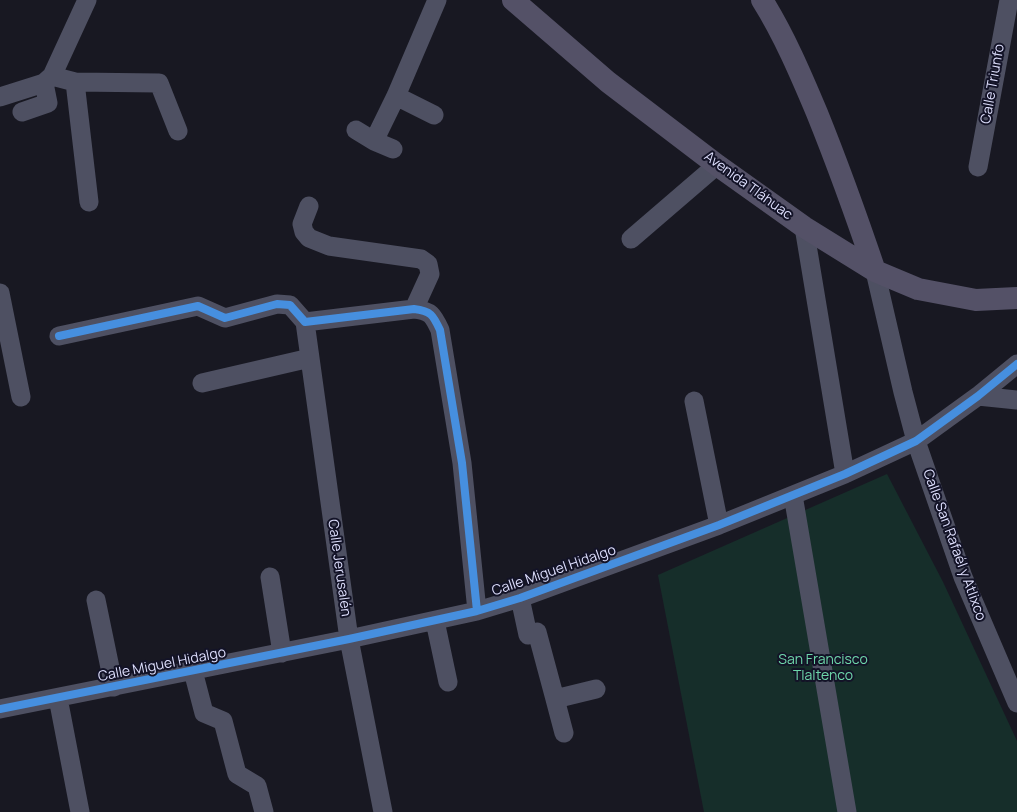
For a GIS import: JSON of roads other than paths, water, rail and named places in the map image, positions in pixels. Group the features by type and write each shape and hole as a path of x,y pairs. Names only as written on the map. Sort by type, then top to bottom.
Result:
{"main road":[{"name":"Avenida Tláhuac","path":"513,0 608,82 718,165 804,227 875,271 918,289 976,300 1017,298"},
{"path":"762,0 774,20 806,87 836,162 875,271"}],"street":[{"path":"22,112 48,103 48,79 87,0"},
{"path":"374,141 396,96 436,0"},
{"name":"Calle Triunfo","path":"978,167 1008,0"},
{"path":"0,96 48,79 75,82 159,83 178,131"},
{"path":"75,82 89,202"},
{"path":"396,96 434,115"},
{"path":"356,130 374,141 393,149"},
{"path":"632,240 718,165"},
{"path":"309,206 302,224 304,232 309,238 329,246 421,259 428,264 430,274 414,309"},
{"path":"804,227 845,474"},
{"name":"Calle San Rafaél y Atlixco","path":"875,271 916,441 962,577 1017,703"},
{"path":"0,293 21,397"},
{"path":"59,336 198,306 225,318 278,304 290,305 305,322 414,309 427,310 436,320 440,330 462,464 477,611"},
{"name":"Calle Jerusalén","path":"305,322 350,639 383,812"},
{"path":"202,383 310,358"},
{"name":"Calle Miguel Hidalgo","path":"0,709 435,621 520,598 719,525 845,474 916,441 978,396 1017,364"},
{"path":"978,396 1017,400"},
{"path":"694,401 719,525"},
{"path":"794,495 847,812"},
{"path":"270,577 282,653"},
{"path":"520,598 528,635 537,632 564,733"},
{"path":"96,600 114,687"},
{"path":"435,621 448,682"},
{"path":"194,671 204,713 223,721 237,774 257,786 264,812"},
{"path":"555,699 596,689"},
{"path":"58,698 80,812"}],"park label":[{"name":"San Francisco Tlaltenco","path":"823,668"}]}
